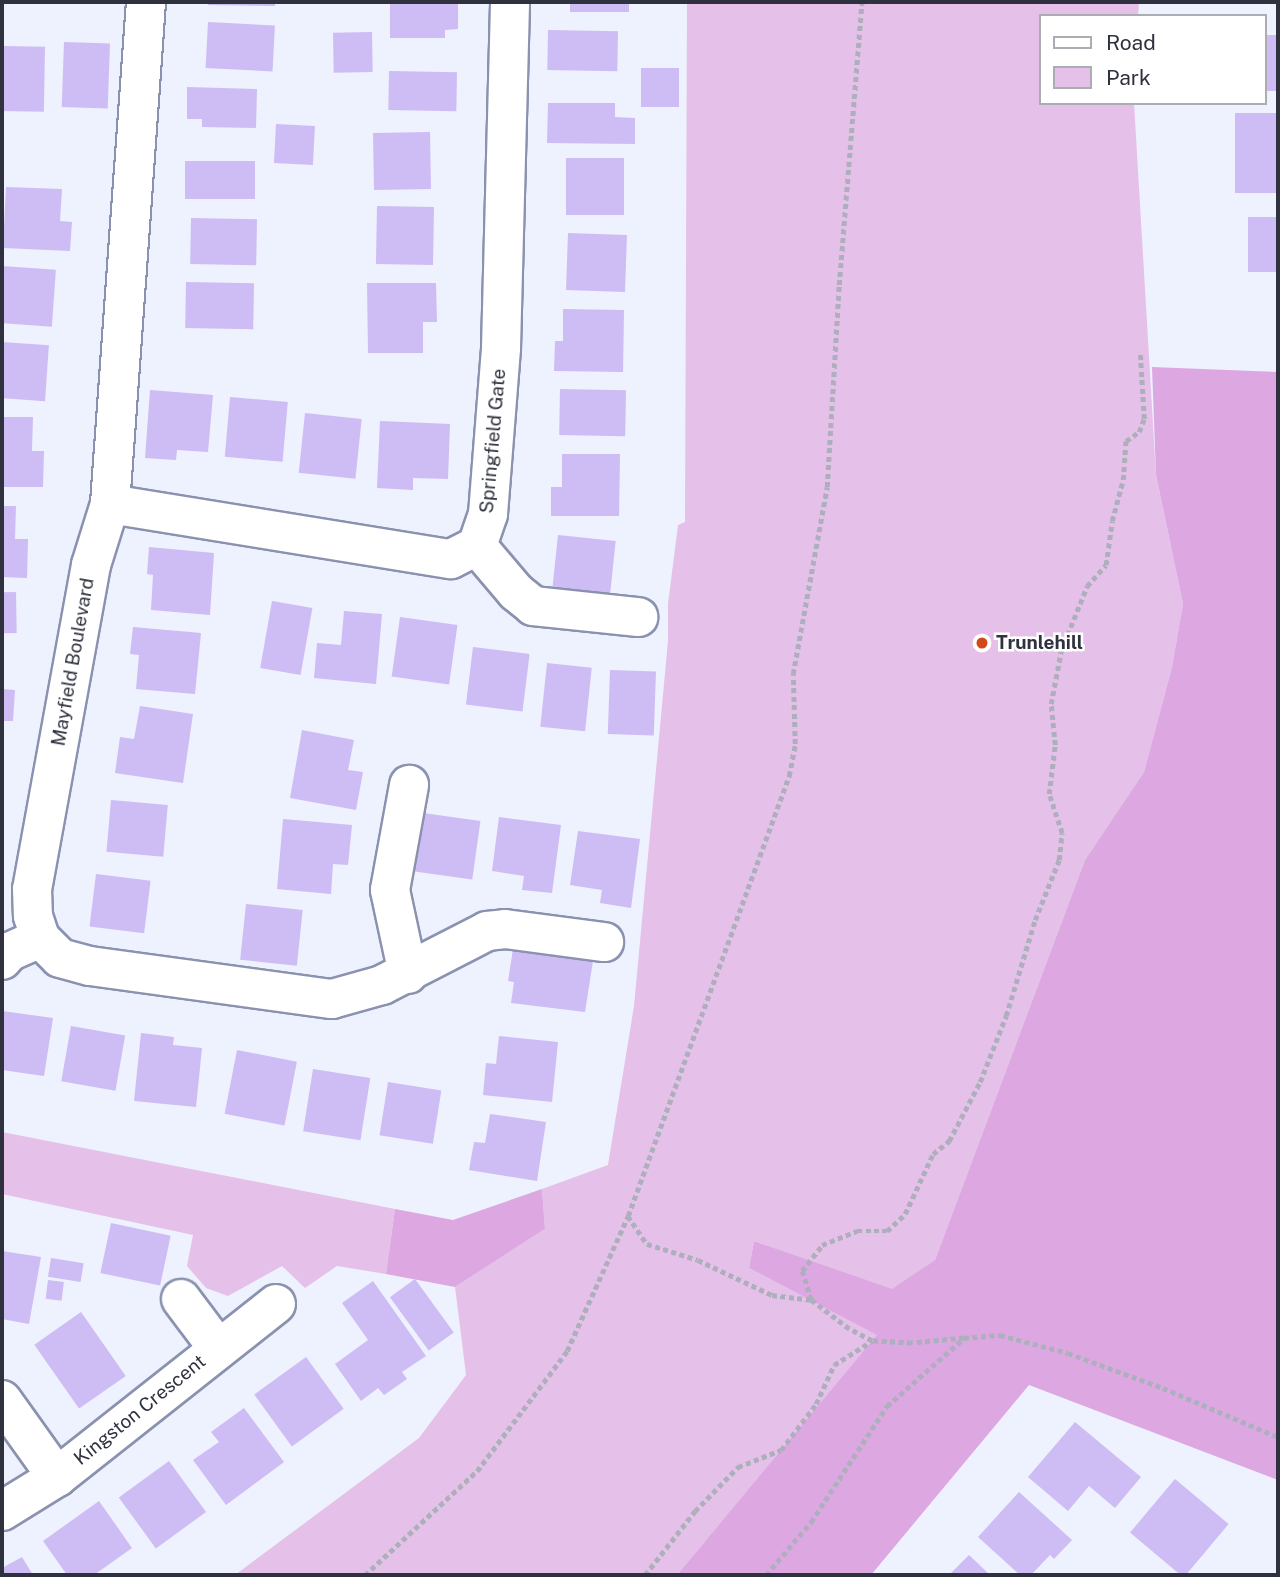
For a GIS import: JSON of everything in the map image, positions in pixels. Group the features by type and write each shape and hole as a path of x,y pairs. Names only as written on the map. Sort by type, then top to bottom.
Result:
{"street":[{"name":"Mayfield Boulevard","path":"40,938 33,916 32,889 91,565 110,504 146,2"},
{"name":"Springfield Gate","path":"477,546 488,514 500,348 510,2"},
{"path":"110,504 451,559 477,546 516,592 533,606 638,617"},
{"path":"408,974 390,890 409,785"},
{"path":"2,960 9,952 40,938 60,958 90,966 310,999 332,999 359,993 408,974 487,932 505,929 604,942"},
{"path":"181,1299 217,1348"},
{"name":"Kingston Crescent","path":"2,1511 57,1476 276,1304"},
{"path":"2,1400 57,1476"}],"path":[{"path":"365,1575 477,1471 566,1352 628,1216 789,776 794,744 793,674 827,487 839,285 862,2"},
{"path":"811,1300 802,1271 822,1245 857,1231 887,1231 905,1214 933,1154 949,1141 981,1082 1006,1016 1035,920 1059,860 1062,833 1049,794 1055,745 1051,704 1061,651 1087,586 1106,565 1112,521 1123,480 1126,442 1139,432 1144,418 1140,352"},
{"path":"628,1216 647,1244 698,1261 772,1295 811,1300 849,1329 872,1341 912,1343 1000,1335 1068,1353 1163,1388 1278,1437"},
{"path":"766,1575 811,1522 887,1406 964,1338"},
{"path":"645,1575 695,1511 738,1468 781,1450 816,1404 834,1365 872,1341"}],"green space":[{"path":"687,2 1139,2 1138,14 1038,14 1038,105 1134,105 1156,475 1183,604 1172,667 1144,772 1085,860 935,1260 892,1290 754,1241 749,1268 878,1335 677,1575 235,1575 419,1438 466,1375 455,1287 545,1229 542,1189 608,1165 634,1006 668,641 668,604 678,525 685,522"},
{"path":"2,1132 395,1209 386,1274 337,1266 305,1288 282,1266 228,1296 206,1288 187,1266 193,1235 2,1194"}],"shaded area":[{"path":"1152,367 1278,372 1278,1480 1029,1385 871,1575 677,1575 877,1335 749,1268 754,1241 892,1289 935,1260 1085,860 1144,772 1172,667 1183,604 1156,475"},
{"path":"542,1189 545,1229 455,1287 386,1274 395,1209 453,1220"}],"building":[{"path":"208,2 275,2 275,6 208,5"},
{"path":"390,2 458,2 458,29 445,30 445,38 390,38"},
{"path":"570,2 629,2 629,12 570,12"},
{"path":"208,22 275,26 273,71 206,68"},
{"path":"548,30 618,31 617,71 547,70"},
{"path":"372,32 373,72 334,73 333,33"},
{"path":"1266,35 1278,35 1278,91 1266,91"},
{"path":"64,42 110,44 108,109 62,107"},
{"path":"2,46 45,47 44,112 2,111"},
{"path":"641,68 679,68 679,107 641,107"},
{"path":"389,71 457,72 456,111 388,110"},
{"path":"187,87 257,89 256,128 202,127 202,119 187,119"},
{"path":"548,103 615,103 615,117 635,118 635,144 547,143"},
{"path":"1235,113 1278,113 1278,193 1235,193"},
{"path":"276,124 315,126 313,165 274,163"},
{"path":"430,132 431,189 374,190 373,133"},
{"path":"566,158 624,158 624,215 566,215"},
{"path":"185,161 255,161 255,199 185,199"},
{"path":"6,187 62,189 60,221 72,222 70,251 3,248"},
{"path":"377,206 434,207 433,265 376,264"},
{"path":"1248,217 1278,217 1278,272 1248,272"},
{"path":"191,218 257,219 256,265 190,264"},
{"path":"568,233 627,235 625,292 566,290"},
{"path":"2,266 56,270 52,327 2,323"},
{"path":"186,282 254,283 253,329 185,328"},
{"path":"367,283 436,283 437,322 423,322 423,353 368,353"},
{"path":"563,309 624,310 623,372 554,371 555,341 563,341"},
{"path":"2,342 49,345 45,401 2,398"},
{"path":"560,389 626,390 625,436 559,435"},
{"path":"150,390 213,395 208,452 177,450 176,460 145,458"},
{"path":"230,397 288,402 283,462 225,457"},
{"path":"305,413 362,419 355,479 299,473"},
{"path":"2,417 33,417 32,451 44,451 43,487 2,487"},
{"path":"380,421 450,424 448,479 413,478 413,490 377,488"},
{"path":"562,454 620,454 619,516 551,516 551,487 562,487"},
{"path":"2,506 16,506 15,539 28,539 27,578 2,577"},
{"path":"558,535 616,541 610,598 552,592"},
{"path":"149,547 214,553 210,615 151,610 153,575 147,574"},
{"path":"2,592 16,592 17,633 3,633"},
{"path":"272,601 312,608 301,675 260,668"},
{"path":"344,611 382,614 376,684 314,678 317,643 341,645"},
{"path":"400,617 457,625 449,684 392,676"},
{"path":"133,627 201,633 195,694 136,689 139,655 130,654"},
{"path":"473,647 530,654 523,712 466,705"},
{"path":"547,663 592,668 585,731 540,727"},
{"path":"610,670 656,672 654,736 608,734"},
{"path":"2,689 15,690 13,721 2,721"},
{"path":"140,706 193,714 183,783 115,773 120,737 134,739"},
{"path":"302,730 354,740 348,770 363,772 356,810 290,798"},
{"path":"111,800 168,805 163,857 106,852"},
{"path":"423,813 480,821 472,879 415,871"},
{"path":"499,817 561,825 552,893 522,890 524,876 492,871"},
{"path":"283,819 352,825 348,865 333,864 331,894 277,889"},
{"path":"578,831 640,839 631,908 600,903 602,890 570,885"},
{"path":"96,874 151,881 144,933 90,927"},
{"path":"246,904 303,910 297,966 240,960"},
{"path":"513,949 593,961 585,1012 511,1003 514,982 508,981"},
{"path":"2,1011 53,1018 44,1076 2,1070"},
{"path":"71,1026 125,1036 115,1091 61,1081"},
{"path":"141,1033 174,1037 173,1045 202,1048 196,1107 134,1101"},
{"path":"499,1036 558,1042 552,1102 483,1095 486,1063 496,1064"},
{"path":"237,1050 297,1062 284,1125 225,1114"},
{"path":"313,1069 370,1078 360,1140 303,1131"},
{"path":"388,1082 441,1090 433,1144 380,1135"},
{"path":"490,1114 546,1122 537,1181 469,1170 474,1142 485,1143"},
{"path":"111,1223 171,1236 160,1286 100,1273"},
{"path":"2,1251 41,1257 29,1324 2,1319"},
{"path":"51,1258 84,1263 81,1282 48,1277"},
{"path":"415,1279 454,1332 429,1351 390,1297"},
{"path":"48,1280 64,1282 62,1301 46,1299"},
{"path":"373,1281 426,1356 402,1372 407,1379 384,1395 378,1388 361,1401 335,1364 368,1340 342,1303"},
{"path":"81,1312 126,1376 79,1409 34,1345"},
{"path":"306,1357 344,1409 292,1446 254,1395"},
{"path":"244,1408 284,1462 226,1505 193,1460 219,1442 211,1432"},
{"path":"1075,1422 1141,1477 1115,1508 1089,1486 1068,1511 1028,1477"},
{"path":"169,1461 206,1512 156,1548 119,1497"},
{"path":"1175,1479 1229,1524 1186,1575 1181,1575 1130,1533"},
{"path":"1019,1492 1072,1540 1054,1559 1050,1555 1031,1575 1020,1575 978,1537"},
{"path":"99,1501 132,1548 94,1575 67,1575 43,1541"},
{"path":"969,1555 990,1575 949,1575"},
{"path":"22,1557 33,1575 2,1575 2,1568"}],"place":[{"name":"Trunlehill","path":"982,643"}]}
